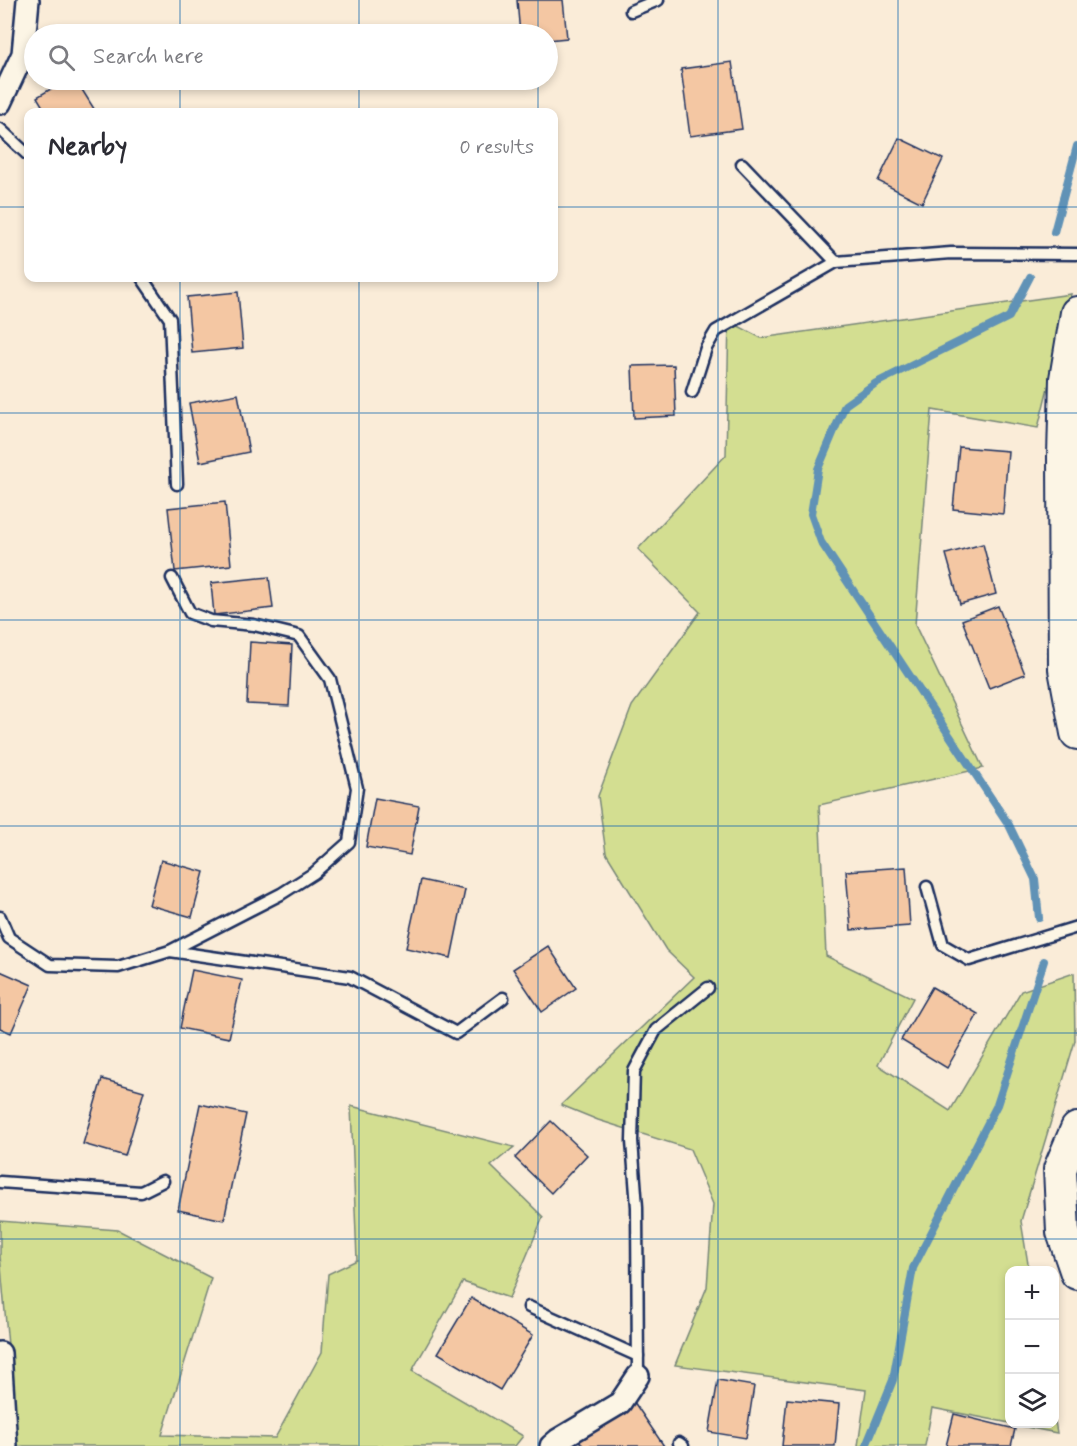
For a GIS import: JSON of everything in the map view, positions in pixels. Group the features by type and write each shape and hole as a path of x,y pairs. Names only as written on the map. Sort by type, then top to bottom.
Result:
{"street":[{"path":"26,24 28,0"},
{"path":"0,103 23,54 24,43"},
{"path":"1077,313 1064,456 1065,669 1077,734"},
{"path":"1077,1129 1060,1169 1063,1232 1077,1273"},
{"path":"0,1353 6,1446"},
{"path":"551,1446 620,1403 638,1366"}],"lane":[{"path":"631,10 658,0"},
{"path":"0,129 24,151"},
{"path":"742,164 836,262"},
{"path":"692,392 706,348 716,331 836,262 951,253 1077,255"},
{"path":"144,282 170,319 177,484"},
{"path":"0,917 9,938 50,965 118,967 170,951 281,894 314,873 349,842 357,788 330,678 299,636 254,625 211,621 190,613 172,578"},
{"path":"927,887 943,945 969,960 1077,927"},
{"path":"170,951 350,977 456,1033 503,998"},
{"path":"529,1307 638,1366 637,1207 632,1141 634,1071 656,1030 708,988"},
{"path":"0,1182 141,1191 162,1181"}],"green space":[{"path":"1071,294 1038,428 932,410 915,625 983,768 819,805 826,956 913,998 878,1065 950,1111 1021,991 1074,973 1075,1041 1021,1221 1028,1266 1005,1266 1005,1422 932,1408 925,1446 858,1446 866,1390 675,1365 707,1287 713,1204 690,1149 598,1120 561,1105 694,977 666,950 606,853 598,796 632,706 700,612 638,549 726,455 729,321 761,338"},
{"path":"351,1106 514,1147 491,1166 543,1217 509,1298 463,1282 412,1371 523,1436 515,1446 17,1446 0,1256 0,1221 118,1230 211,1278 162,1435 275,1438 322,1352 328,1274 357,1260"},
{"path":"1031,1428 1056,1428 1057,1433"}],"building":[{"path":"517,0 563,0 567,38 558,39 558,24 519,24"},
{"path":"732,62 742,129 690,136 681,69"},
{"path":"49,90 82,90 94,108 44,108 37,97"},
{"path":"899,138 943,159 922,203 878,181"},
{"path":"238,292 243,348 192,353 187,297"},
{"path":"674,365 676,416 634,418 632,366"},
{"path":"238,394 249,452 200,462 189,403"},
{"path":"959,447 1008,451 1003,514 953,509"},
{"path":"225,502 231,565 175,571 168,508"},
{"path":"983,544 996,594 960,604 946,554"},
{"path":"269,577 273,608 214,615 211,583"},
{"path":"998,606 1025,674 989,688 962,620"},
{"path":"250,642 292,645 289,706 247,704"},
{"path":"375,798 419,806 410,855 366,847"},
{"path":"161,860 204,872 192,917 149,905"},
{"path":"906,867 910,926 851,930 846,871"},
{"path":"421,880 465,890 451,958 406,948"},
{"path":"548,946 576,988 542,1012 513,969"},
{"path":"192,970 242,980 229,1038 180,1028"},
{"path":"0,971 32,985 11,1033 0,1028"},
{"path":"932,987 978,1014 947,1068 901,1040"},
{"path":"102,1079 144,1091 125,1156 83,1144"},
{"path":"200,1104 246,1114 224,1220 178,1210"},
{"path":"551,1121 587,1155 551,1193 515,1158"},
{"path":"471,1298 533,1335 500,1390 438,1353"},
{"path":"718,1380 754,1386 746,1438 709,1432"},
{"path":"787,1399 839,1404 835,1446 782,1446"},
{"path":"634,1402 664,1446 583,1446 579,1440"},
{"path":"954,1414 1015,1429 1011,1446 946,1446"}],"waterway":[{"path":"1054,232 1077,146"},
{"path":"1030,277 1009,317 876,383 845,405 818,469 811,514 821,542 1009,825 1035,879 1039,918"},
{"path":"866,1446 893,1380 913,1268 997,1105 1044,961"}]}
